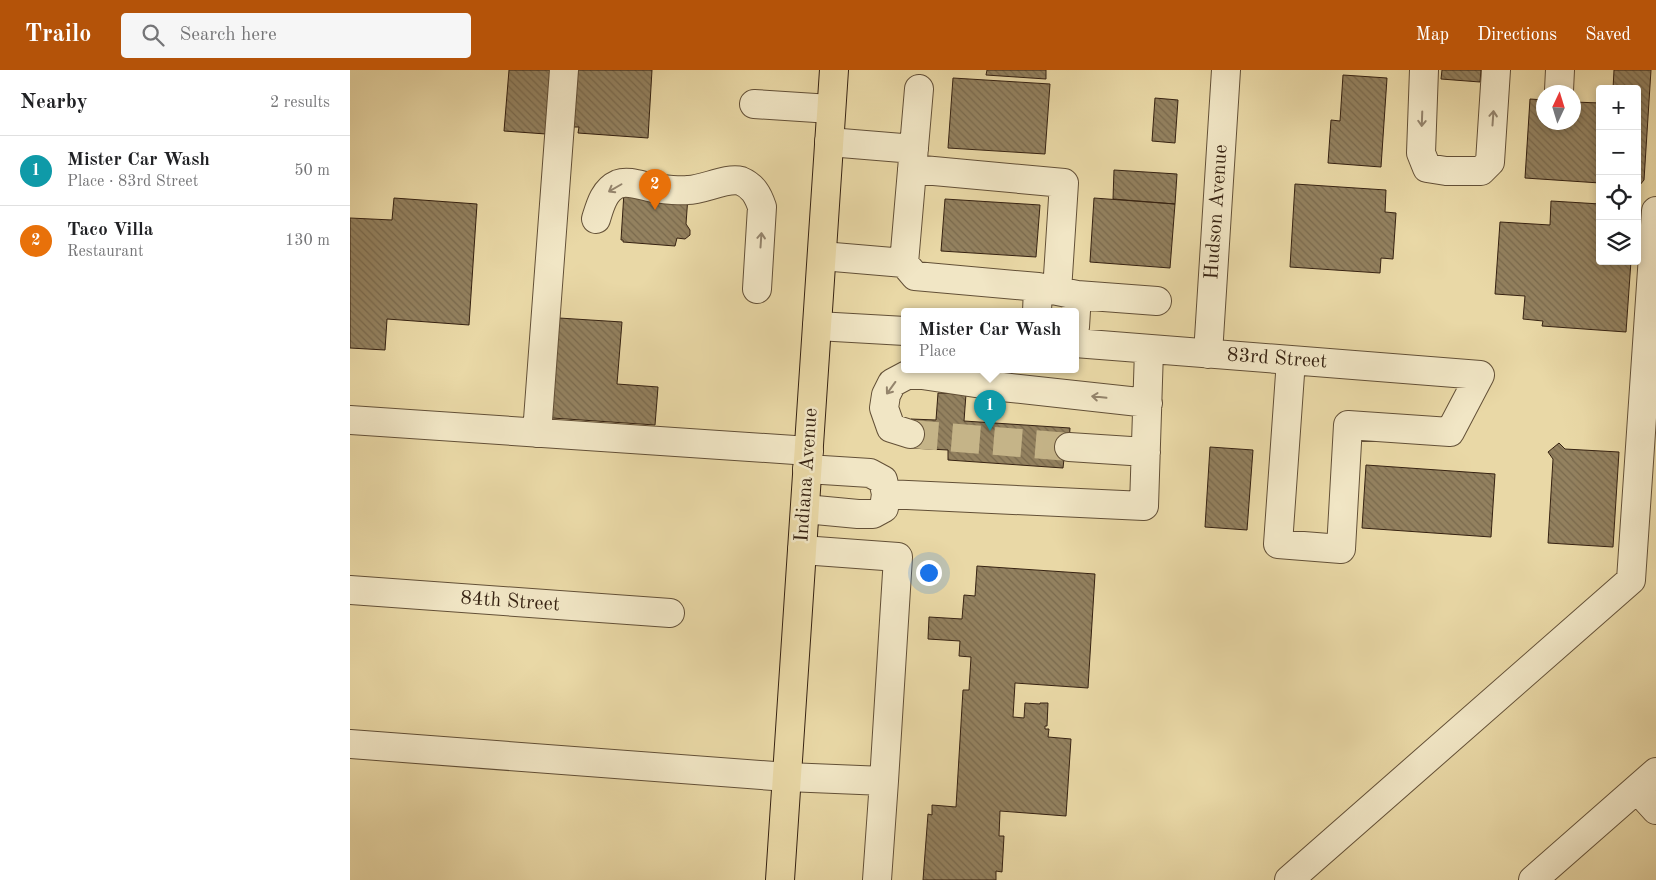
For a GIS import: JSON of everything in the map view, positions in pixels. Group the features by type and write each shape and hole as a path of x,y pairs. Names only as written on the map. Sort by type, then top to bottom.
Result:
{"main road":[{"name":"Indiana Avenue","path":"780,880 834,70"}],"street":[{"path":"537,433 564,70"},
{"name":"Hudson Avenue","path":"1208,354 1226,70"},
{"path":"1424,70 1421,152 1427,168 1446,171 1481,171 1490,162 1496,70"},
{"path":"904,263 919,89"},
{"path":"754,104 831,109"},
{"path":"830,142 913,159 1064,183 1052,296 1061,308"},
{"path":"705,174 738,180 750,185 759,196 762,207 757,289"},
{"path":"596,219 605,195 618,184 636,184 652,188 687,190 702,189 719,183 738,180"},
{"path":"1289,880 1631,580 1656,211"},
{"path":"822,256 904,263 915,276 1052,296 1157,301"},
{"path":"817,326 901,331"},
{"name":"83rd Street","path":"1079,343 1149,350 1291,360 1480,375 1450,432 1348,425 1341,549 1278,544 1291,360"},
{"path":"886,494 1144,506 1149,350"},
{"path":"910,434 891,428 884,408 886,395 892,383 907,375 922,374 1002,387 1148,402"},
{"path":"350,420 537,433 808,460 870,473 883,480 886,494 884,508 873,514 805,509"},
{"path":"1069,447 1146,452"},
{"path":"802,550 898,557 877,880"},
{"name":"84th Street","path":"350,590 670,613"},
{"path":"350,744 787,777 884,781"},
{"path":"1533,880 1646,781 1656,810"}],"building":[{"path":"509,70 550,70 546,134 504,131"},
{"path":"576,70 652,70 648,138 578,133 579,127 573,127"},
{"path":"987,70 1046,70 1046,79 986,75"},
{"path":"1442,70 1481,70 1480,82 1441,79"},
{"path":"1614,70 1651,70 1644,180 1641,184 1641,85 1613,85"},
{"path":"1343,75 1387,78 1381,167 1328,163 1331,120 1340,121"},
{"path":"953,78 1050,84 1045,154 948,148"},
{"path":"1155,98 1178,100 1175,143 1152,141"},
{"path":"1530,99 1536,99 1536,130 1581,130 1581,102 1596,103 1596,183 1525,178"},
{"path":"1114,170 1177,174 1175,204 1113,199"},
{"path":"1295,184 1386,190 1385,212 1396,213 1393,259 1381,258 1380,273 1290,267"},
{"path":"624,192 688,196 686,224 690,230 690,235 685,239 677,238 675,246 623,242 621,240"},
{"path":"394,198 477,204 469,325 387,319 385,350 350,348 350,218 392,220"},
{"path":"1094,198 1175,204 1170,268 1090,262"},
{"path":"945,199 1040,205 1036,257 941,251"},
{"path":"1551,201 1596,204 1596,265 1631,265 1626,332 1542,326 1543,321 1523,319 1525,296 1495,294 1500,222 1550,225"},
{"path":"559,318 622,322 617,384 658,387 655,425 552,418"},
{"path":"938,393 966,394 964,421 1070,428 1068,459 1064,459 1063,468 948,460 948,450 910,448 911,419 936,420"},
{"path":"1559,443 1565,449 1619,452 1613,547 1548,543 1553,459 1548,452"},
{"path":"1210,447 1253,450 1247,530 1205,527"},
{"path":"1366,465 1495,474 1491,537 1362,528"},
{"path":"977,566 1095,574 1088,688 1015,683 1013,717 1024,718 1025,703 1048,703 1047,726 1045,726 1045,729 1049,729 1048,737 1071,739 1066,816 1000,811 999,836 1004,836 1002,872 996,871 996,880 923,880 928,814 932,815 932,805 956,807 963,690 969,690 971,657 959,656 960,641 928,639 929,617 962,619 964,595 975,596"}],"tunnel":[{"path":"910,434 1069,447"}],"place":[{"name":"Taco Villa","path":"655,210"},
{"name":"Mister Car Wash","path":"990,431"}]}
